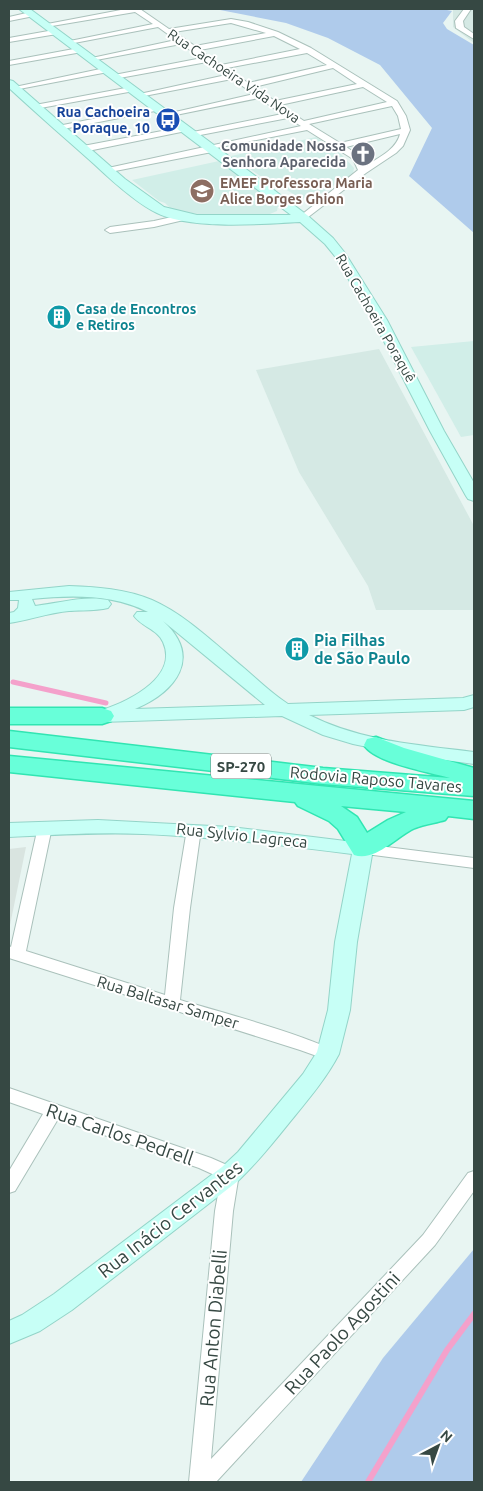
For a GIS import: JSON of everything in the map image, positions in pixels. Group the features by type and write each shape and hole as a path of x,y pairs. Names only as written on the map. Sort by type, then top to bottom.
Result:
{"highway":[{"path":"9,716 102,716"},
{"name":"Rodovia Raposo Tavares","path":"9,739 323,776 472,802"},
{"path":"367,742 395,754 474,776"},
{"name":"Rodovia Raposo Tavares","path":"9,764 287,792 472,802"},
{"path":"287,792 338,815 348,823 363,849 394,826 405,821 472,802"}],"street":[{"path":"9,40 50,28 137,9"},
{"name":"Rua Cachoeira Vida Nova","path":"137,9 261,96 357,158 363,171"},
{"path":"467,9 460,21 460,28 474,37"},
{"path":"9,18 27,10"},
{"name":"Rua Cachoeira Poraquê","path":"27,10 318,230 339,253 380,320 437,431 474,496"},
{"path":"12,86 108,171 160,210 185,217 269,220 303,218 363,171 391,154 399,146 406,130 403,116 394,103 308,50 275,34 236,21 168,31"},
{"path":"68,42 159,25"},
{"path":"194,49 275,34"},
{"path":"91,59 183,41"},
{"path":"9,63 79,50"},
{"path":"221,67 308,50"},
{"path":"12,86 208,59"},
{"path":"248,86 333,66"},
{"path":"35,107 234,76"},
{"path":"274,104 363,85"},
{"path":"58,128 261,96"},
{"path":"108,171 394,103"},
{"path":"83,149 289,114"},
{"path":"340,146 406,130"},
{"path":"110,230 154,224 185,217"},
{"name":"Rodovia Raposo Tavares","path":"11,596 63,591 99,594 140,601 160,611 182,627 284,710 367,742 474,758"},
{"path":"11,596 20,598 28,605 14,619"},
{"path":"14,619 86,604 116,606 152,621 168,635 175,652 176,661 166,680 148,696 102,716"},
{"path":"102,716 464,704 474,701"},
{"path":"328,708 339,723 367,742"},
{"name":"Rua Sylvio Lagreca","path":"9,830 122,825 194,829 281,838 474,863"},
{"path":"13,953 34,884 45,827"},
{"path":"172,1004 182,908 194,829"},
{"name":"Rua Inácio Cervantes","path":"9,1333 31,1323 63,1302 230,1174 246,1159 305,1087 328,1054 339,1010 346,942 363,849"},
{"name":"Rua Baltasar Samper","path":"13,953 306,1045 328,1054"},
{"name":"Rua Carlos Pedrell","path":"9,1096 230,1174"},
{"path":"9,1186 54,1111"},
{"name":"Rua Anton Diabelli","path":"199,1482 223,1221 230,1174"},
{"name":"Rua Paolo Agostini","path":"203,1482 429,1240 474,1178"}],"shaded area":[{"path":"215,9 442,9 452,11 443,23 447,29 474,45 474,233 409,176 432,128 380,65 328,38 286,23"},
{"path":"447,9 474,9 474,43 453,27 453,10"},
{"path":"316,137 341,154 354,168 353,174 311,199 300,198 275,183 272,184 231,156"},
{"name":"EMEF Professora Maria Alice Borges Ghion","path":"219,161 278,205 277,211 265,216 198,214 178,211 159,201 132,180"},
{"path":"474,341 474,435 461,437 411,347"},
{"path":"379,349 474,526 474,610 376,610 368,586 299,472 256,370"},
{"path":"26,847 9,930 9,849"},
{"path":"474,1249 474,1482 301,1482 383,1358"}],"waterway":[{"path":"13,682 106,703"},
{"path":"368,1482 447,1350 474,1314"}],"place":[{"name":"Rua Cachoeira Poraque, 10","path":"168,120"},
{"name":"Comunidade Nossa Senhora Aparecida","path":"363,154"},
{"name":"EMEF Professora Maria Alice Borges Ghion","path":"202,191"},
{"name":"Casa de Encontros e Retiros","path":"59,317"},
{"name":"Pia Filhas de São Paulo","path":"297,649"}]}
